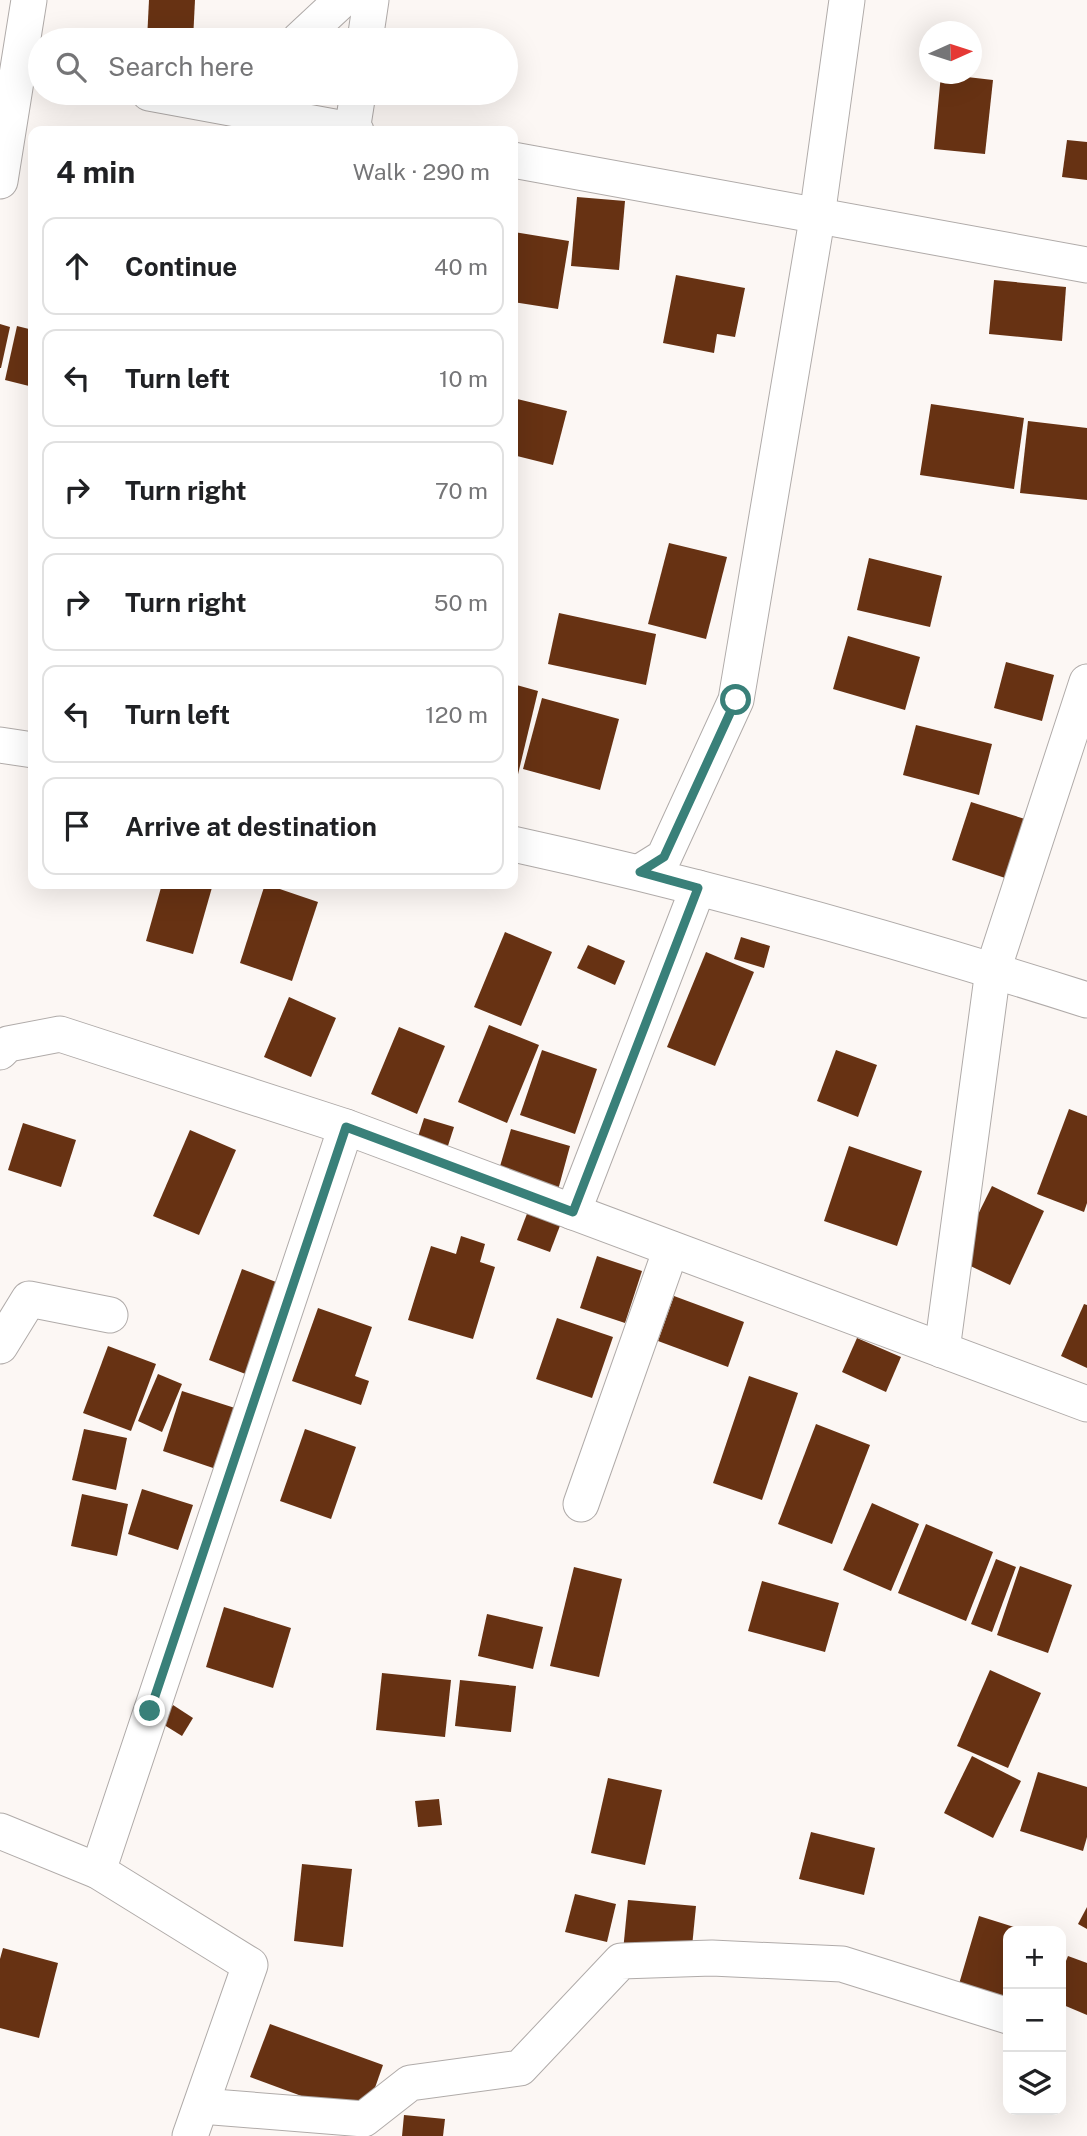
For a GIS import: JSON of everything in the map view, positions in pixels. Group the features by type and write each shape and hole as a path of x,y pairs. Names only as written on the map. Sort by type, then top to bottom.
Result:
{"street":[{"path":"0,181 18,83 29,0"},
{"path":"312,28 342,0"},
{"path":"367,28 371,0"},
{"path":"640,872 664,857 736,700 817,216 847,0"},
{"path":"254,105 334,126"},
{"path":"354,126 356,105"},
{"path":"518,161 1087,265"},
{"path":"942,1350 993,970 1087,682"},
{"path":"0,746 28,749"},
{"path":"518,845 640,872 993,970 1087,1000"},
{"path":"573,1212 698,888"},
{"path":"0,1052 8,1044 60,1034 346,1127 1087,1404"},
{"path":"97,1871 346,1127"},
{"path":"582,1504 671,1249"},
{"path":"0,1346 29,1299 110,1315"},
{"path":"0,1830 97,1871 250,1965 195,2121 364,2119 410,2083 520,2068 621,1961 712,1958 842,1964 1003,2013"}],"building":[{"path":"149,0 195,0 194,28 148,28"},
{"path":"982,79 993,80 985,154 934,149 940,84 982,84"},
{"path":"1067,140 1087,142 1087,180 1062,177"},
{"path":"577,197 625,201 619,270 571,266"},
{"path":"518,233 569,241 558,309 518,303"},
{"path":"676,275 745,288 735,337 717,334 714,353 663,343"},
{"path":"994,280 1066,287 1062,341 989,334"},
{"path":"0,324 10,327 1,368 0,368"},
{"path":"17,326 28,329 28,386 5,380"},
{"path":"518,399 567,411 553,465 518,456"},
{"path":"931,404 1024,418 1014,489 920,475"},
{"path":"1028,421 1087,428 1087,500 1020,493"},
{"path":"669,543 727,557 706,639 648,624"},
{"path":"869,558 942,576 930,627 857,610"},
{"path":"559,613 656,634 646,685 548,664"},
{"path":"848,636 920,657 905,710 833,689"},
{"path":"1006,662 1054,675 1042,721 994,708"},
{"path":"518,685 538,691 518,774"},
{"path":"542,698 619,719 600,790 523,769"},
{"path":"916,725 992,744 979,795 903,775"},
{"path":"971,802 1028,820 1008,879 952,860"},
{"path":"161,889 212,889 193,954 146,941"},
{"path":"263,889 280,889 318,902 292,981 240,963"},
{"path":"505,932 552,952 521,1026 474,1007"},
{"path":"741,937 770,946 764,968 734,959"},
{"path":"588,945 625,961 615,985 577,968"},
{"path":"706,952 754,972 715,1066 667,1047"},
{"path":"289,997 336,1018 311,1077 264,1057"},
{"path":"489,1025 539,1045 507,1123 458,1102"},
{"path":"399,1027 445,1046 417,1114 371,1094"},
{"path":"542,1050 597,1069 575,1134 520,1115"},
{"path":"836,1050 877,1065 858,1117 817,1101"},
{"path":"1069,1109 1087,1116 1087,1203 1084,1212 1037,1194"},
{"path":"424,1118 454,1127 446,1152 416,1143"},
{"path":"23,1123 76,1140 61,1187 8,1170"},
{"path":"511,1129 570,1146 558,1190 498,1173"},
{"path":"190,1130 236,1150 199,1235 153,1216"},
{"path":"849,1146 922,1171 897,1246 824,1221"},
{"path":"992,1186 1044,1211 1010,1285 956,1259"},
{"path":"528,1211 561,1223 550,1252 517,1240"},
{"path":"461,1236 485,1244 480,1262 495,1267 473,1339 408,1320 431,1246 456,1254"},
{"path":"597,1256 642,1271 625,1323 580,1308"},
{"path":"242,1269 289,1287 256,1378 209,1360"},
{"path":"674,1296 744,1322 728,1367 658,1341"},
{"path":"1084,1304 1087,1305 1087,1368 1061,1356"},
{"path":"318,1308 372,1327 355,1376 369,1381 361,1405 292,1381"},
{"path":"557,1318 613,1337 592,1398 536,1379"},
{"path":"857,1338 901,1357 886,1392 842,1372"},
{"path":"108,1346 156,1364 131,1431 83,1413"},
{"path":"158,1374 182,1384 162,1432 138,1421"},
{"path":"749,1376 798,1393 762,1500 713,1483"},
{"path":"182,1391 238,1409 219,1470 163,1451"},
{"path":"816,1424 870,1445 832,1544 778,1524"},
{"path":"84,1429 127,1438 116,1490 72,1480"},
{"path":"305,1429 356,1447 331,1519 280,1501"},
{"path":"142,1489 193,1505 178,1550 128,1534"},
{"path":"82,1494 128,1504 117,1556 71,1546"},
{"path":"872,1503 919,1524 891,1591 843,1570"},
{"path":"926,1524 993,1552 966,1621 898,1593"},
{"path":"996,1559 1016,1567 992,1632 971,1624"},
{"path":"1020,1566 1072,1585 1048,1653 997,1635"},
{"path":"574,1567 622,1579 599,1677 550,1666"},
{"path":"762,1581 839,1603 825,1652 748,1631"},
{"path":"224,1607 291,1628 273,1688 206,1667"},
{"path":"487,1614 543,1627 533,1669 478,1656"},
{"path":"990,1670 1041,1693 1008,1768 957,1746"},
{"path":"382,1673 451,1680 445,1737 376,1730"},
{"path":"460,1680 516,1686 511,1732 455,1726"},
{"path":"173,1705 193,1718 182,1736 161,1723"},
{"path":"972,1756 1021,1781 993,1838 944,1813"},
{"path":"1038,1772 1087,1787 1087,1837 1083,1851 1020,1831"},
{"path":"608,1778 662,1790 645,1865 591,1853"},
{"path":"439,1799 442,1825 418,1827 415,1801"},
{"path":"811,1832 875,1848 864,1895 799,1879"},
{"path":"302,1864 352,1869 343,1947 294,1941"},
{"path":"575,1894 616,1904 607,1942 565,1932"},
{"path":"628,1900 696,1906 691,1957 623,1951"},
{"path":"1087,1907 1087,1929 1078,1924"},
{"path":"979,1916 1011,1926 1003,1926 1003,1997 959,1984"},
{"path":"3,1948 58,1963 39,2038 0,2028 0,1959"},
{"path":"1068,1956 1087,1963 1087,2015 1066,2006"},
{"path":"270,2024 383,2065 364,2119 250,2077"},
{"path":"404,2115 445,2119 443,2136 402,2136"}],"route":[{"path":"150,1711 346,1127 573,1212 698,888 640,872 664,857 736,700"}]}
